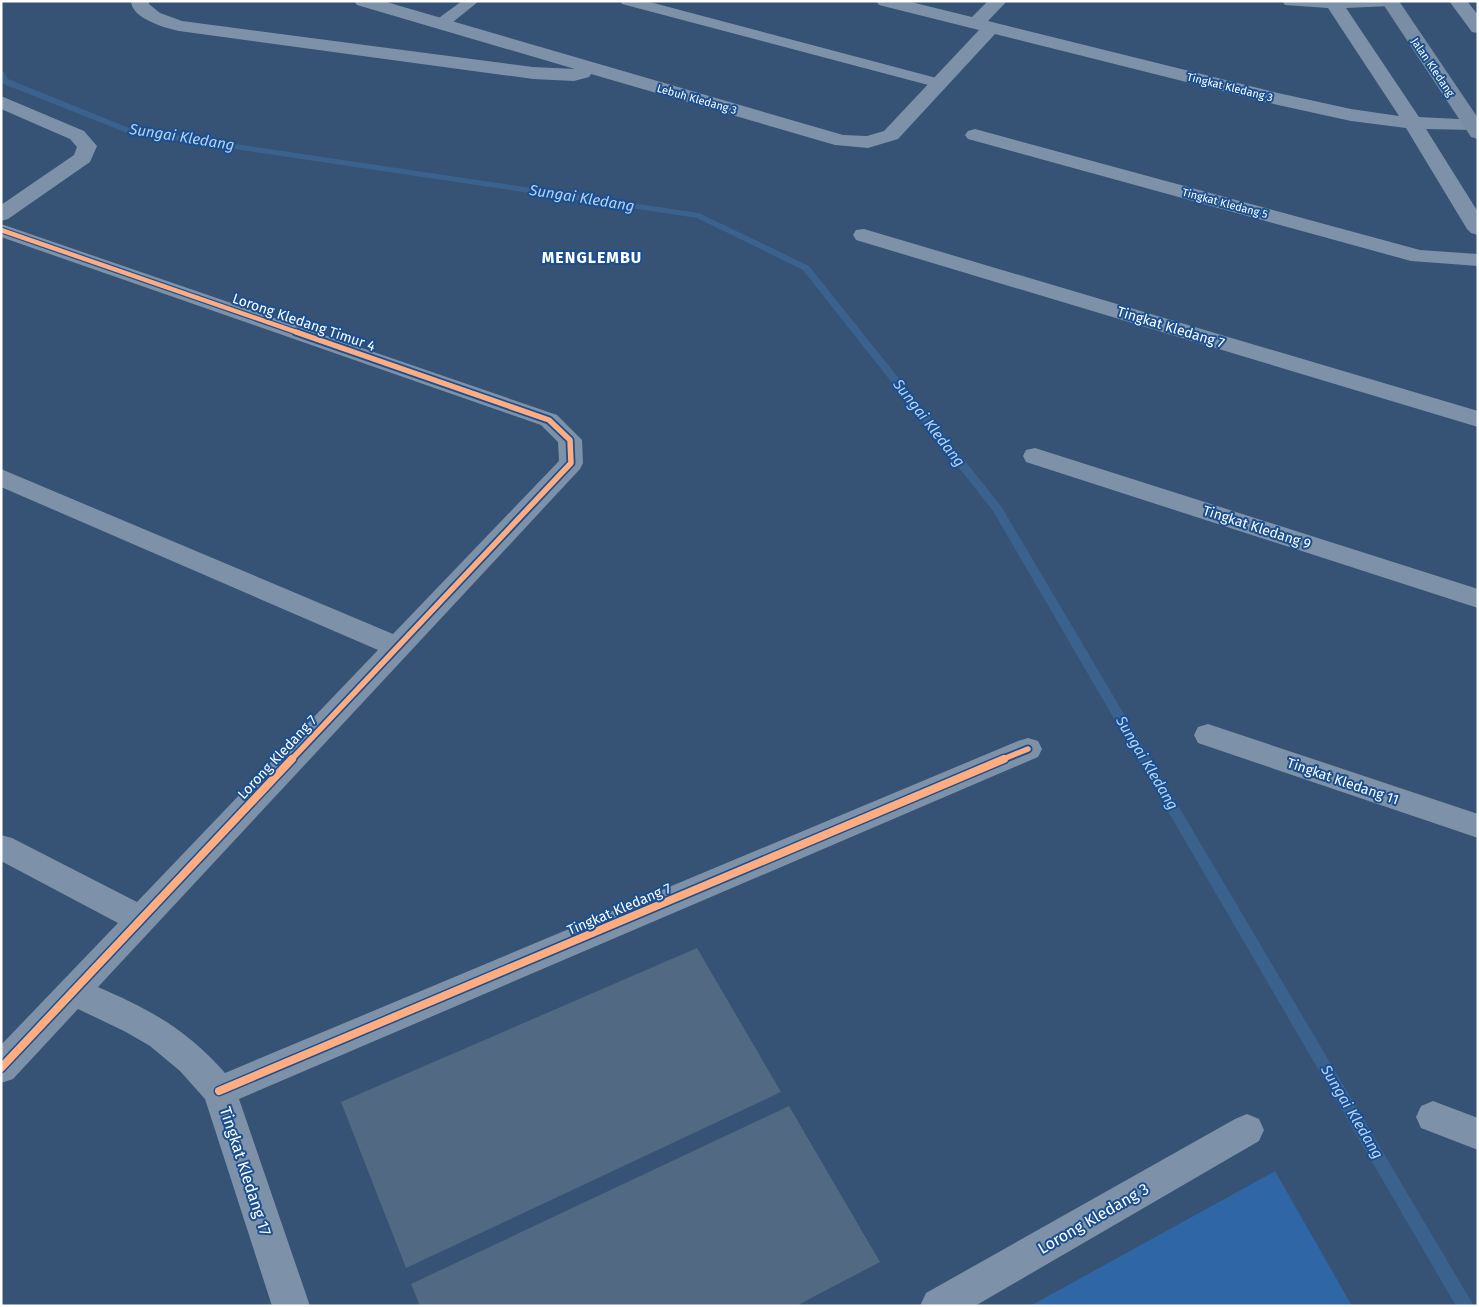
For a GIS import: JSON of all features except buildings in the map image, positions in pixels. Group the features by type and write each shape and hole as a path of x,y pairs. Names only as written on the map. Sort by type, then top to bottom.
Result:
{"main road":[{"name":"Jalan Kledang","path":"1390,1 1475,128"}],"street":[{"path":"140,1 140,6 154,17 179,26 533,73 574,75 596,69"},
{"name":"Lebuh Kledang 3","path":"363,1 842,141 868,142 891,135 938,83 984,26 998,1"},
{"name":"Tingkat Kledang 3","path":"885,1 1287,101 1351,115 1475,128"},
{"path":"1291,1 1334,3 1390,1"},
{"path":"1458,1 1478,28"},
{"path":"1334,3 1413,123 1478,229"},
{"path":"1,215 82,158 87,146 77,135 2,104"},
{"name":"Tingkat Kledang 5","path":"974,135 1419,256 1478,260"},
{"name":"Lorong Kledang Timur 4","path":"1,230 549,420 570,440 571,463"},
{"name":"Tingkat Kledang 7","path":"864,235 1478,419"},
{"name":"Tingkat Kledang 9","path":"1035,456 1478,599"},
{"name":"Lorong Kledang 7","path":"1,1068 571,463"},
{"path":"1,477 397,647"},
{"name":"Tingkat Kledang 11","path":"1208,735 1478,826"},
{"name":"Tingkat Kledang 7","path":"219,1091 1028,750"},
{"path":"1,847 142,920"},
{"name":"Tingkat Kledang 17","path":"74,992 127,1016 172,1043 199,1067 219,1091 291,1306"},
{"path":"1433,1117 1478,1134"},
{"name":"Lorong Kledang 3","path":"939,1306 1247,1130"}],"lane":[{"path":"442,23 472,1"},
{"path":"628,1 938,83"}],"shaded area":[{"path":"1275,1171 1352,1306 1030,1306"}],"waterway":[{"name":"Sungai Kledang","path":"1,74 4,81 127,130 699,216 806,268 997,509 1466,1306"}],"cycle path":[{"path":"1,230 549,420 570,440 571,463 1,1068"},
{"path":"219,1091 1028,749"}],"district":[{"name":"MENGLEMBU","path":"592,257"}]}
